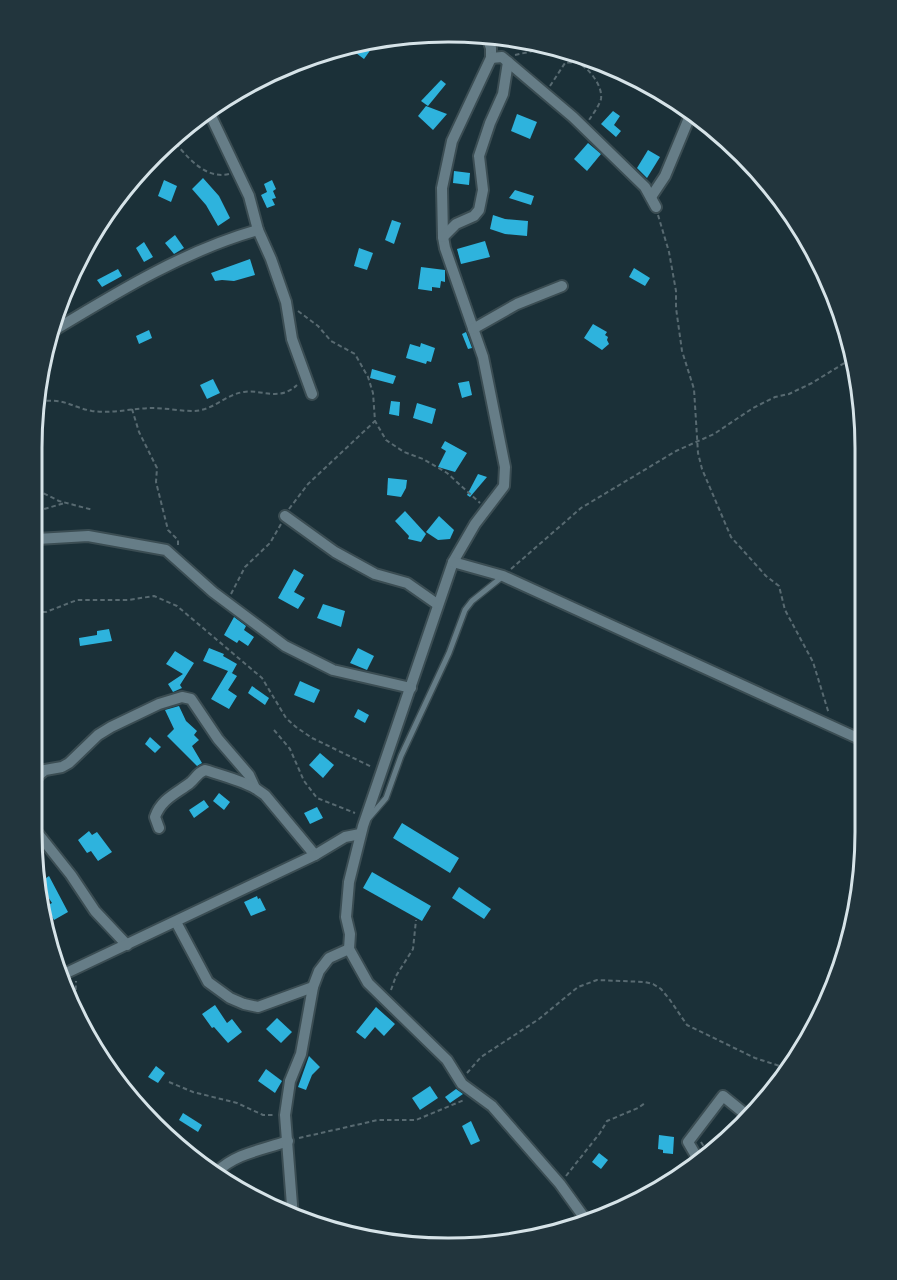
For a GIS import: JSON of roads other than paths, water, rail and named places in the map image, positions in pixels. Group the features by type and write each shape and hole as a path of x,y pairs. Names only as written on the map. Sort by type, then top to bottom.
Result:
{"street":[{"path":"490,44 500,59 546,94 585,128 645,187 656,207"},
{"path":"500,59 452,141 442,188 445,248 483,357 506,474 504,486 475,524 453,562 437,604 411,688 363,825 349,882 346,917 350,934 349,950 368,983 447,1060 462,1084 492,1106 560,1184 582,1215"},
{"path":"443,237 456,224 478,213 483,190 478,156 503,94 500,59"},
{"path":"212,118 249,196 258,230 286,302 292,339 312,394"},
{"path":"651,197 665,176 688,121"},
{"path":"61,326 159,269 223,240 258,230"},
{"path":"473,329 517,304 562,286"},
{"path":"285,516 335,552 375,574 407,583 437,604"},
{"path":"42,539 88,536 166,550 226,602 285,646 333,670 411,688"},
{"path":"453,562 503,576 855,737"},
{"path":"42,773 69,763 98,735 111,727 159,704 182,697 191,699 218,739 249,775 255,788"},
{"path":"159,828 155,817 157,812 173,793 192,782 201,771 205,770 244,782 266,795 315,855"},
{"path":"68,972 315,855 363,825"},
{"path":"42,839 71,875 95,911 127,945"},
{"path":"176,922 208,982 244,1005 258,1007 313,987"},
{"path":"291,1206 285,1115 290,1081 301,1054 313,987 319,971 329,958 349,950"},
{"path":"695,1155 688,1142 723,1096 743,1112"},
{"path":"221,1168 242,1155 288,1142"}],"lane":[{"path":"363,825 386,798 401,756 449,652 465,610 472,601 503,576"}]}
